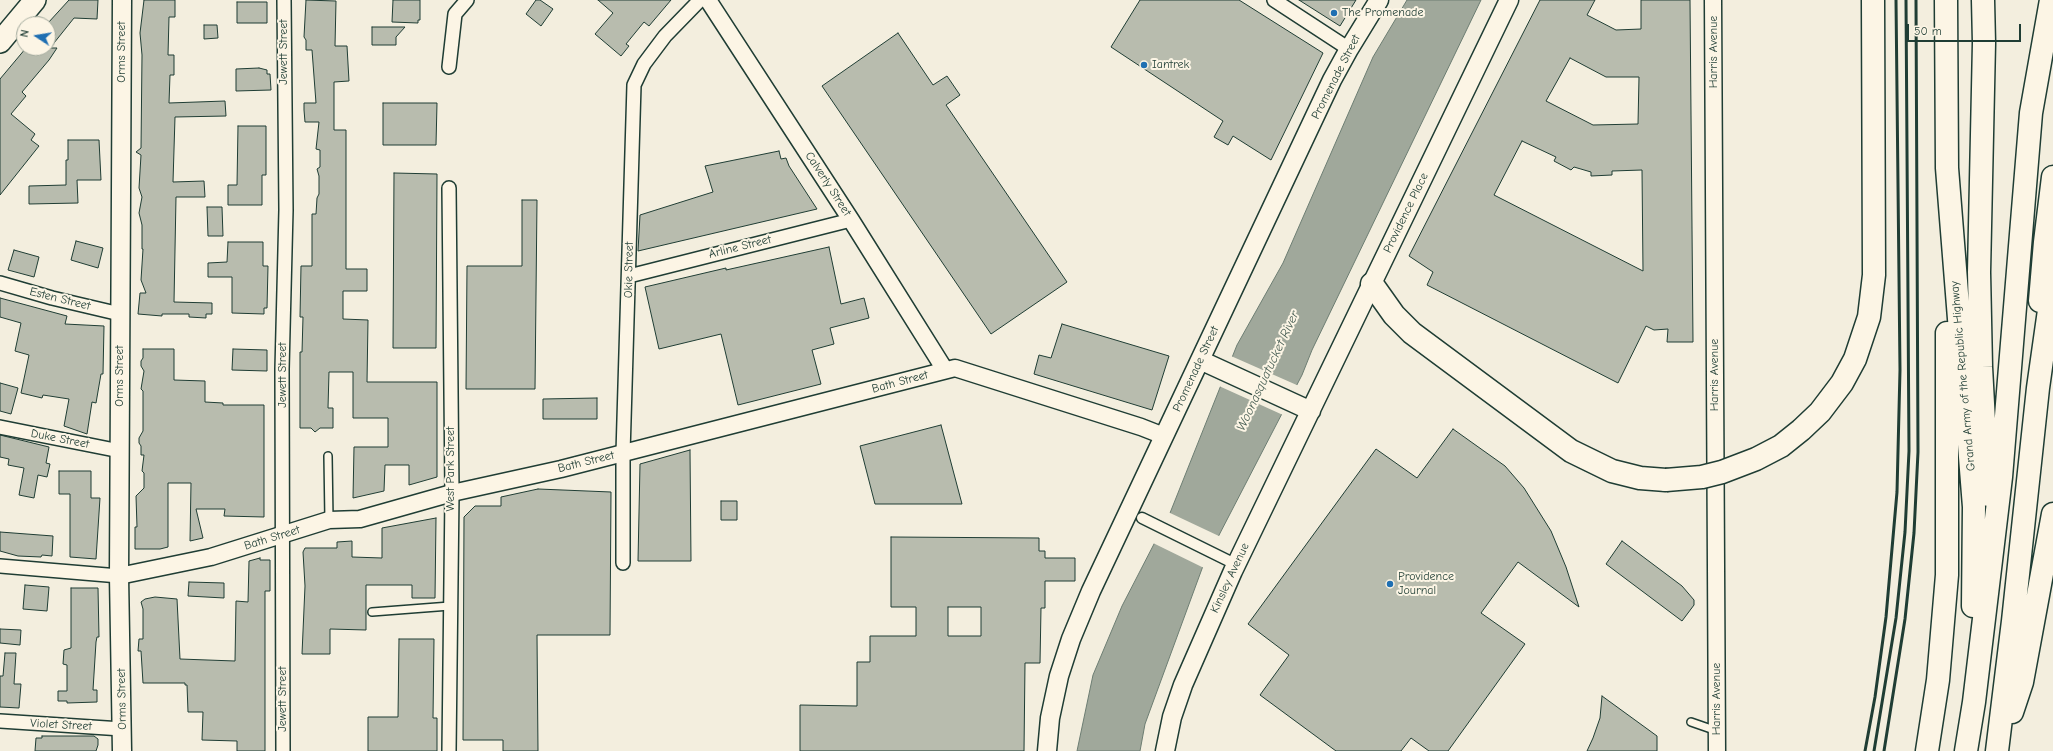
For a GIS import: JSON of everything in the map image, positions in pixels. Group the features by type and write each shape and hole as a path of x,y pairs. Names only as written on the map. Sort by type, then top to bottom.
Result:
{"highway":[{"path":"1372,284 1394,315 1412,332 1571,451 1612,471 1640,478 1666,480 1702,477 1722,472 1756,459 1781,446 1820,412 1842,383 1855,359 1869,317 1874,275 1873,0"},
{"name":"Grand Army of the Republic Highway","path":"1946,0 1947,168 1974,529 1972,617 1956,751"},
{"path":"1982,640 1988,506 1979,305 1982,98 1985,32 1983,0"},
{"path":"1966,751 1982,640 2001,477 2031,113 2051,0"},
{"path":"2038,388 2040,294 2053,177"},
{"path":"1927,751 1938,680 1947,575 1946,282 1950,224"},
{"path":"1997,751 2014,621 2038,388 2053,282"},
{"path":"1997,751 2022,682 2053,514"}],"main road":[{"path":"0,42 35,0"},
{"name":"Orms Street","path":"122,0 119,576 122,751"},
{"name":"Promenade Street","path":"1047,751 1054,697 1072,639 1091,591 1349,49 1379,0"},
{"name":"Providence Place","path":"1303,407 1372,284 1509,0"},
{"path":"1200,360 1303,407"},
{"name":"Kinsley Avenue","path":"1165,751 1172,717 1193,658 1233,571 1303,407"}],"street":[{"name":"Jewett Street","path":"283,751 282,369 286,210 284,0"},
{"path":"449,66 455,14 467,0"},
{"name":"Okie Street","path":"623,563 623,453 634,85 648,58 665,36 700,0"},
{"name":"Calverly Street","path":"708,0 945,370"},
{"path":"1274,0 1349,49"},
{"name":"Harris Avenue","path":"1714,0 1717,751"},
{"name":"West Park Street","path":"449,188 452,493 449,751"},
{"name":"Arline Street","path":"629,276 850,220"},
{"name":"Esten Street","path":"0,283 52,298 120,314"},
{"name":"Bath Street","path":"0,566 119,576 211,557 329,520 360,519 452,493 623,453 954,368 1141,427 1164,436"},
{"name":"Duke Street","path":"0,427 120,451"},
{"path":"1147,521 1231,562"},
{"name":"Violet Street","path":"0,722 122,729"}],"lane":[{"path":"328,456 329,520"},
{"path":"372,612 450,606"},
{"path":"1691,722 1717,731"}],"water":[{"name":"Woonasquatucket River","path":"1407,0 1481,0 1312,350 1302,375 1203,566 1145,724 1140,751 1077,751 1093,675 1122,606 1170,513 1237,345 1283,263 1373,57"}],"pier":[{"path":"1231,356 1299,386 1283,415 1219,386"},
{"path":"1168,512 1221,537 1204,568 1153,543"}],"building":[{"path":"69,0 98,0 97,19 74,18 56,40 56,16 54,16"},
{"path":"144,0 175,0 175,17 169,17 168,55 174,55 174,75 170,75 169,103 225,101 226,116 175,117 173,182 204,181 205,197 176,197 174,302 212,303 212,314 206,314 206,318 189,317 189,314 162,314 162,316 138,314 140,293 146,293 141,280 143,249 142,225 139,213 142,197 139,188 141,155 136,152 141,148 142,55 140,33"},
{"path":"306,0 336,1 335,46 347,46 349,81 334,82 334,130 346,130 346,269 367,269 367,291 343,291 343,319 368,320 367,382 437,382 437,477 409,485 409,465 385,465 384,491 353,498 354,447 388,447 388,418 353,418 353,372 329,372 328,408 333,408 333,428 320,428 315,432 311,428 300,428 300,352 302,352 303,317 300,317 301,266 312,266 312,214 316,214 317,198 319,194 319,176 317,169 320,167 320,150 316,149 319,122 305,122 304,103 316,103 312,50 306,50 306,40 304,37"},
{"path":"393,0 420,0 420,20 418,20 418,23 392,22"},
{"path":"536,0 540,0 553,9 541,26 526,14"},
{"path":"598,0 671,0 649,26 644,22 626,44 629,46 621,56 595,34 613,13"},
{"path":"1140,0 1239,0 1323,53 1271,160 1233,136 1228,145 1214,137 1223,121 1111,47"},
{"name":"The Promenade","path":"1299,0 1356,0 1340,26"},
{"path":"1540,0 1595,0 1587,15 1616,30 1641,29 1641,0 1690,0 1693,342 1667,342 1668,329 1654,330 1646,326 1618,383 1427,285 1433,272 1409,256","holes":["1570,58 1606,77 1639,77 1638,124 1593,125 1546,101","1522,141 1556,157 1554,161 1571,170 1574,167 1591,172 1591,176 1612,175 1612,171 1642,170 1643,271 1494,195"]},
{"path":"237,2 267,2 267,23 237,23"},
{"path":"204,25 217,25 218,38 204,39"},
{"path":"372,27 405,27 396,37 396,45 372,45"},
{"path":"898,33 933,85 947,76 960,95 946,105 1067,282 991,334 822,86"},
{"path":"19,56 52,56 22,92 26,96 11,114 35,134 31,140 39,146 0,195 0,79"},
{"path":"259,68 267,70 267,74 270,74 271,90 236,91 236,69"},
{"path":"383,103 437,103 436,145 383,145"},
{"path":"238,126 266,126 266,175 262,175 262,205 228,205 228,185 237,185"},
{"path":"68,140 99,140 101,180 77,180 78,203 29,204 29,186 66,185"},
{"path":"779,151 781,159 786,158 789,166 817,209 638,251 640,215 713,192 705,166"},
{"path":"394,173 437,174 436,348 393,348"},
{"path":"522,200 537,200 535,389 466,389 467,266 522,266"},
{"path":"207,207 222,207 223,236 208,236"},
{"path":"76,241 103,248 98,268 71,260"},
{"path":"228,242 263,242 263,266 268,266 267,308 264,308 264,314 232,313 232,277 208,277 208,263 227,262"},
{"path":"829,247 841,304 864,298 869,318 830,328 834,344 812,350 821,384 738,405 721,334 659,349 645,287 726,268 726,270"},
{"path":"14,250 39,257 34,277 8,270"},
{"path":"0,298 67,316 65,324 104,326 103,374 101,374 96,403 92,402 87,434 64,426 69,399 43,395 42,398 21,393 29,355 15,351 21,323 0,317"},
{"path":"1062,324 1169,356 1152,410 1034,374 1039,355 1051,358"},
{"path":"143,349 174,349 174,380 205,381 205,402 223,403 223,405 264,405 264,517 224,516 225,509 196,509 203,538 190,541 191,483 168,483 168,547 160,549 135,549 135,527 137,527 136,496 144,488 144,473 142,471 144,455 141,455 141,446 139,443 139,438 143,431 143,391 141,389 144,371 141,366 141,361 143,358"},
{"path":"233,349 267,350 267,371 232,370"},
{"path":"0,383 18,388 11,414 0,411"},
{"path":"597,398 597,419 543,419 543,399"},
{"path":"941,425 962,504 875,504 860,446"},
{"name":"Providence Journal","path":"1453,429 1505,466 1524,488 1551,531 1566,567 1579,607 1518,562 1481,613 1525,644 1448,751 1429,751 1411,738 1401,751 1336,751 1260,695 1289,655 1248,624 1376,449 1417,478"},
{"path":"0,435 49,447 46,463 50,464 47,477 38,475 34,498 19,495 24,468 8,465 9,459 0,457"},
{"path":"690,450 691,561 638,561 640,464"},
{"path":"59,471 91,471 91,498 100,498 96,559 70,557 70,494 59,494"},
{"path":"538,489 611,492 610,635 537,635 538,751 503,751 503,740 463,740 464,517 475,506 501,506 501,497"},
{"path":"721,501 737,501 737,520 721,520"},
{"path":"436,518 435,598 412,598 412,585 366,585 366,630 330,629 330,654 302,654 305,586 303,552 305,548 337,548 337,542 352,541 352,557 382,558 382,528"},
{"path":"0,532 53,536 52,556 18,556 0,551"},
{"path":"891,537 1039,538 1039,551 1045,551 1045,558 1075,558 1075,581 1045,581 1045,608 1041,608 1040,663 1025,663 1024,751 800,751 800,705 857,706 857,662 870,662 870,636 916,636 916,607 891,607","holes":["948,607 981,607 981,636 948,636"]},
{"path":"1622,541 1682,586 1694,600 1694,605 1682,621 1606,564"},
{"path":"260,558 260,560 270,560 270,591 265,591 265,751 237,751 237,741 202,740 203,712 188,712 187,685 185,685 185,683 143,683 141,651 138,651 139,639 143,639 143,609 141,602 145,599 155,597 177,599 180,659 235,661 236,601 248,602 249,561"},
{"path":"189,582 224,583 224,598 188,596"},
{"path":"25,585 49,587 47,611 23,609"},
{"path":"71,588 98,588 99,637 97,637 96,642 93,690 97,690 97,702 67,703 67,701 58,701 58,691 67,691 67,665 63,664 64,650 71,648"},
{"path":"0,629 21,630 20,645 0,643"},
{"path":"399,639 434,639 433,718 437,718 437,751 368,751 368,717 398,717"},
{"path":"5,653 16,653 14,684 21,684 19,708 0,707 0,676 3,676"},
{"path":"1602,696 1657,736 1657,751 1587,751 1600,718"},
{"path":"42,736 94,736 98,739 98,745 96,751 35,751 36,738 42,738"}],"railway":[{"path":"1865,751 1875,697 1886,617 1897,492 1900,370 1896,0"},
{"path":"1874,751 1896,618 1905,532 1909,451 1906,0"},
{"path":"1884,751 1905,619 1914,533 1918,452 1916,0"}],"place":[{"name":"The Promenade","path":"1334,13"},
{"name":"Iantrek","path":"1144,65"},
{"name":"Providence Journal","path":"1390,584"}]}
